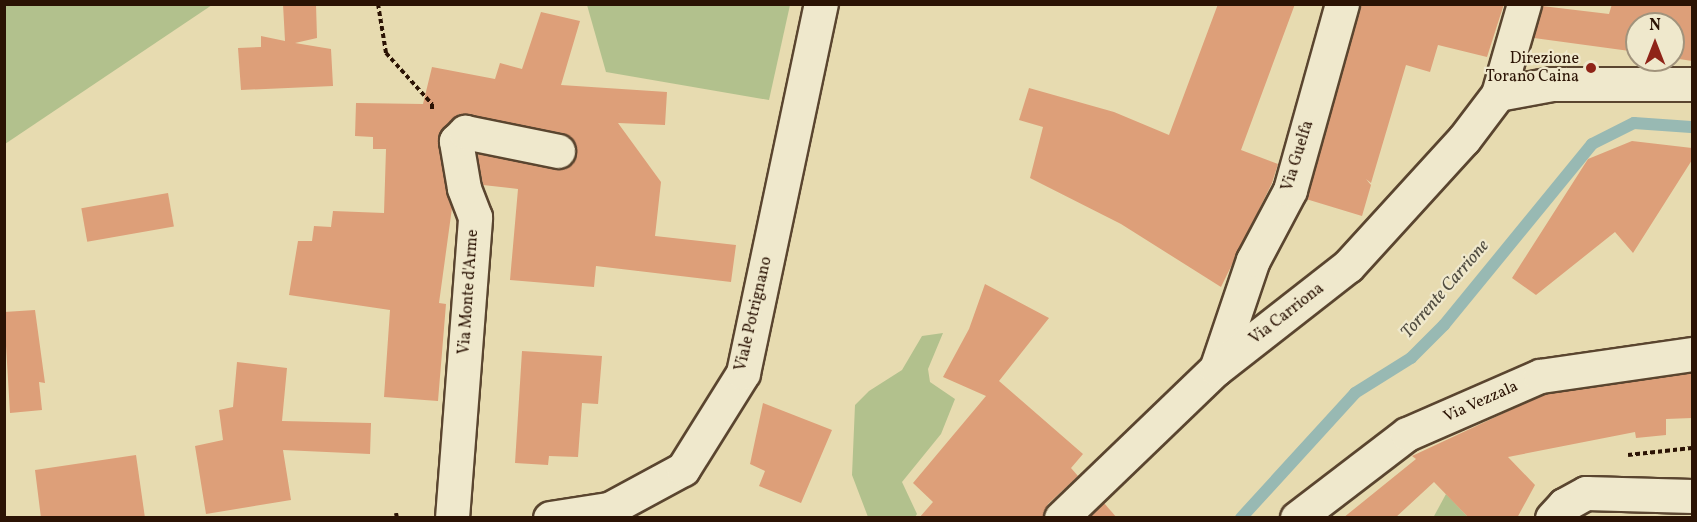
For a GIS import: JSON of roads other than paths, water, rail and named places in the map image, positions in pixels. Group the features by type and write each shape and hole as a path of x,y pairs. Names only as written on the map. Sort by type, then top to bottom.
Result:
{"street":[{"name":"Viale Potrignano","path":"550,518 609,509 682,469 742,373 822,4"},
{"name":"Via Guelfa","path":"1216,369 1254,260 1290,190 1342,4"},
{"path":"1524,4 1498,94 1552,84 1692,84"},
{"name":"Via Carriona","path":"1061,518 1216,369 1348,266 1464,139 1498,94"},
{"name":"Via Monte d'Arme","path":"452,518 475,217 464,188 456,141 465,132 558,151"},
{"name":"Via Vezzala","path":"1297,518 1407,434 1540,376 1692,354"},
{"path":"1552,518 1564,505 1586,493 1692,496"}],"waterway":[{"name":"Torrente Carrione","path":"1241,518 1355,393 1411,358 1444,325 1592,144 1634,123 1691,127"}],"place":[{"name":"Direzione Torano Caina","path":"1591,68"}]}
